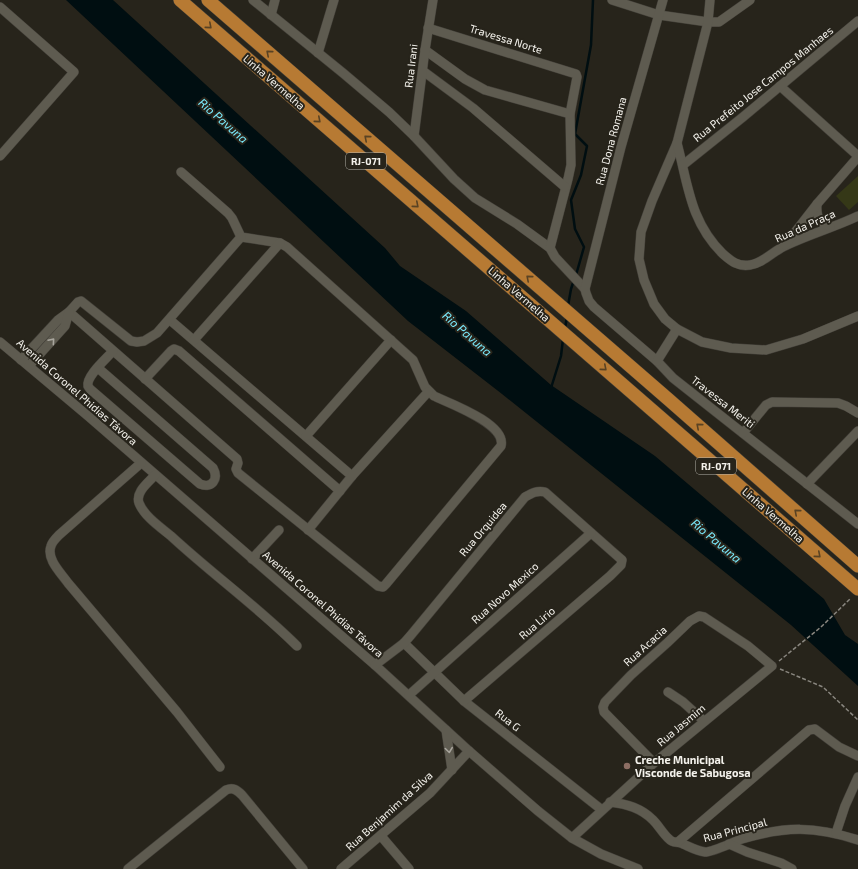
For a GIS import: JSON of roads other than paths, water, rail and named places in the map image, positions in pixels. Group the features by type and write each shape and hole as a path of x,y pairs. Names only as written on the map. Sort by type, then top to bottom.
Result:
{"highway":[{"name":"Linha Vermelha","path":"180,0 552,322 855,593"},
{"name":"Linha Vermelha","path":"208,0 858,566"}],"street":[{"name":"Travessa Meriti","path":"254,0 385,108 474,198 517,224 550,248 555,257 583,286 589,301 594,307 657,361 673,378 858,524"},
{"path":"271,15 275,0"},
{"path":"318,53 334,0"},
{"name":"Rua Irani","path":"414,136 433,0"},
{"path":"612,0 659,15 708,22 719,22 750,0"},
{"name":"Rua Dona Romana","path":"583,286 663,0"},
{"path":"710,0 708,22 677,143 652,201 641,232 639,259 644,280 654,304 666,319 677,329 702,342 731,348 766,350 803,339 858,316"},
{"path":"0,7 74,72 0,156"},
{"name":"Rua Prefeito Jose Campos Manhaes","path":"683,165 858,21"},
{"name":"Travessa Norte","path":"428,28 576,74 577,78 570,114"},
{"path":"425,50 465,79 485,90 570,114 571,165 550,248"},
{"path":"423,71 473,108 565,187"},
{"path":"780,86 858,157 817,204 785,246"},
{"name":"Rua da Praça","path":"677,143 694,210 701,226 710,240 731,261 741,266 761,262 785,246 858,216"},
{"path":"181,172 228,213 232,218 240,237"},
{"path":"817,204 816,213 818,217 825,225 830,227"},
{"path":"69,312 237,460 238,463 236,470 238,473 378,586 383,587 501,446 502,441 489,424 480,417 428,392 413,360 287,247 280,243 240,237"},
{"path":"21,360 58,320 69,312 78,302 82,301 125,338 137,342 150,338 170,320 240,237"},
{"path":"194,340 280,243"},
{"path":"29,366 65,326 69,312"},
{"path":"170,320 352,476"},
{"path":"657,361 677,329"},
{"path":"306,436 391,340"},
{"name":"Avenida Coronel Phidias Távora","path":"0,342 375,665 469,751 538,811 572,838 601,854 638,869"},
{"path":"145,379 171,351 174,349 179,351 340,491"},
{"path":"98,368 213,468 216,473 215,480 205,486 200,484 90,389 87,382 98,368 113,351"},
{"path":"308,530 352,476 428,392"},
{"path":"743,433 766,405 772,402 838,403 858,413"},
{"path":"807,484 856,438"},
{"path":"140,463 59,535 51,545 50,554 53,562 68,584 177,712 220,767"},
{"path":"155,475 139,496 139,503 148,515 196,560 282,631 297,646"},
{"name":"Rua Orquidea","path":"375,665 404,643 521,502 532,493 539,491 545,492 622,560"},
{"path":"252,559 279,530"},
{"name":"Rua Novo Mexico","path":"434,672 591,533"},
{"name":"Rua Lirio","path":"464,700 610,576 621,565 622,560"},
{"name":"Rua Acacia","path":"654,763 604,712 603,707 605,702 631,675 668,643 690,621 699,616 709,619 748,646 772,666"},
{"name":"Rua G","path":"404,643 464,700 602,810"},
{"name":"Rua Jasmim","path":"572,838 654,763 772,666"},
{"path":"409,695 434,672"},
{"path":"668,692 683,702 704,721"},
{"path":"678,842 809,730 815,729 839,746 858,756"},
{"path":"446,730 452,770"},
{"name":"Rua Benjamim da Silva","path":"341,869 430,793 469,751"},
{"path":"836,833 845,806 858,777"},
{"path":"128,869 226,790 231,788 237,790 242,795 303,869"},
{"name":"Rua Principal","path":"610,802 625,803 637,808 647,814 669,840 678,842 697,851 707,852 759,834 789,829 813,829 836,833 858,840"},
{"path":"381,836 409,869"},
{"path":"729,844 747,852 781,863 792,869"}],"water":[{"name":"Rio Pavuna","path":"66,0 113,0 385,248 400,266 466,311 551,385 655,456 824,599 845,635 858,644 858,686 791,625 502,394 408,321"}],"waterway":[{"path":"576,275 584,247 575,229 571,200 581,175 587,146 575,134 591,45 593,0"},
{"path":"568,306 574,280"},
{"path":"565,328 567,317"},
{"path":"551,388 561,356 563,339"}],"place":[{"name":"Creche Municipal Visconde de Sabugosa","path":"627,766"}]}
